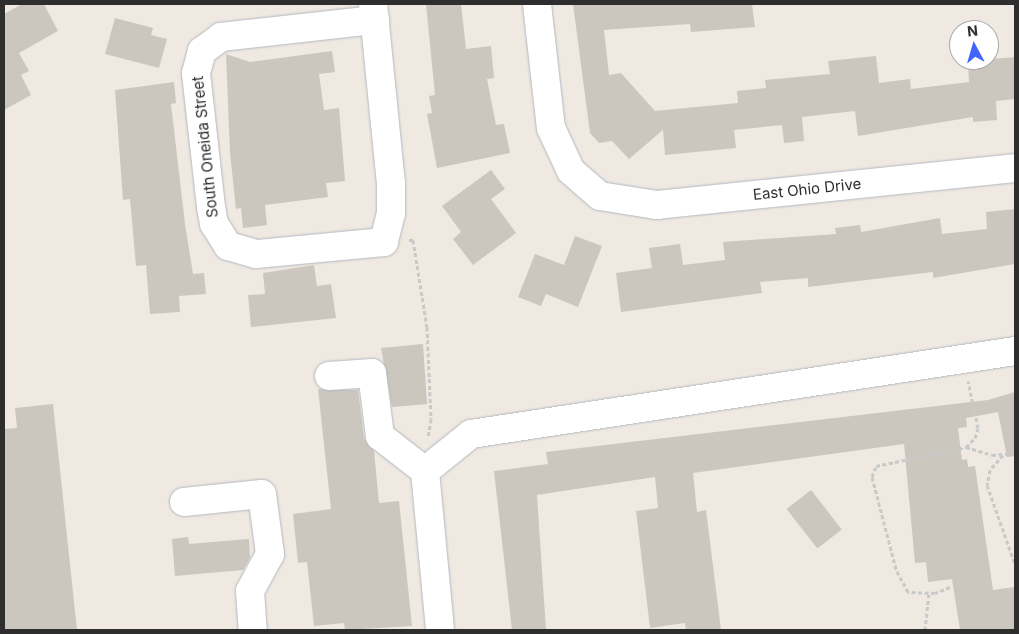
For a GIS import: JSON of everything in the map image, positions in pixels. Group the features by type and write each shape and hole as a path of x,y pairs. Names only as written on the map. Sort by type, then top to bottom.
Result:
{"street":[{"name":"East Ohio Drive","path":"537,4 551,128 570,171 600,196 657,205 1015,168"},
{"name":"South Oneida Street","path":"374,12 391,183 384,242 256,254 228,246 214,224 210,208 196,73 202,51 221,37 374,12"},
{"path":"425,470 471,434 1015,351"},
{"path":"329,376 372,373 380,436 425,470 440,630"},
{"path":"184,502 262,494 270,554 250,591 254,630"}],"path":[{"path":"384,242 413,240 427,327 431,419"},
{"path":"963,359 978,428 966,447"},
{"path":"950,587 929,594 908,592 896,568 872,477 876,466 966,447 1003,455 1015,453"},
{"path":"1003,455 990,470 987,485 1015,564"},
{"path":"925,630 929,594"}],"building":[{"path":"22,4 44,4 58,31 19,53 29,71 21,75 31,95 4,110 4,14"},
{"path":"426,4 461,4 466,49 491,46 494,78 487,79 496,125 504,124 510,153 437,168 427,114 432,113 429,96 435,95"},
{"path":"573,4 752,4 755,27 691,32 690,24 604,30 609,75 621,73 655,111 738,103 737,91 766,88 765,80 830,74 828,61 876,56 879,83 910,79 911,89 969,82 968,70 999,70 999,58 1015,57 1015,99 996,101 997,120 973,122 973,117 858,136 855,111 802,117 804,141 784,143 782,125 734,130 736,148 665,155 663,130 629,159 612,141 599,143 590,133"},
{"path":"115,18 153,28 151,35 167,39 159,68 105,54"},
{"path":"332,51 335,72 319,74 324,110 339,108 345,181 326,183 328,197 265,205 267,225 243,228 241,208 236,209 230,153 226,54 250,62"},
{"path":"174,82 176,103 171,104 185,224 193,274 204,273 206,294 179,296 180,312 150,314 146,265 136,266 130,199 123,200 115,90"},
{"path":"491,170 505,189 491,199 516,233 473,265 453,239 461,232 442,206"},
{"path":"1015,209 1015,264 933,278 933,272 808,287 808,278 760,282 762,293 621,312 616,273 652,268 649,248 680,244 683,265 725,260 723,242 836,234 835,228 860,225 861,232 940,218 942,234 987,229 986,212"},
{"path":"575,236 602,246 578,307 546,294 541,306 518,297 535,254 564,265"},
{"path":"314,265 317,286 331,284 336,318 251,327 248,295 265,294 263,273"},
{"path":"423,344 427,404 392,407 381,348"},
{"path":"318,389 358,390 364,438 374,451 379,503 399,501 412,626 345,630 344,623 314,626 307,562 298,563 293,514 331,509"},
{"path":"1015,392 1015,456 1007,457 998,412 966,418 967,427 958,428 962,460 967,459 968,467 975,466 993,590 1015,587 1015,630 960,630 952,579 928,582 926,562 915,563 904,444 693,473 697,512 706,510 721,630 686,630 685,623 650,628 636,511 658,508 655,477 537,495 546,630 512,630 494,471 548,464 546,452 988,400"},
{"path":"53,404 77,630 4,630 4,429 17,428 15,408"},
{"path":"811,490 842,529 817,548 787,509"},
{"path":"188,537 189,544 249,539 250,558 243,570 175,576 172,539"}]}
